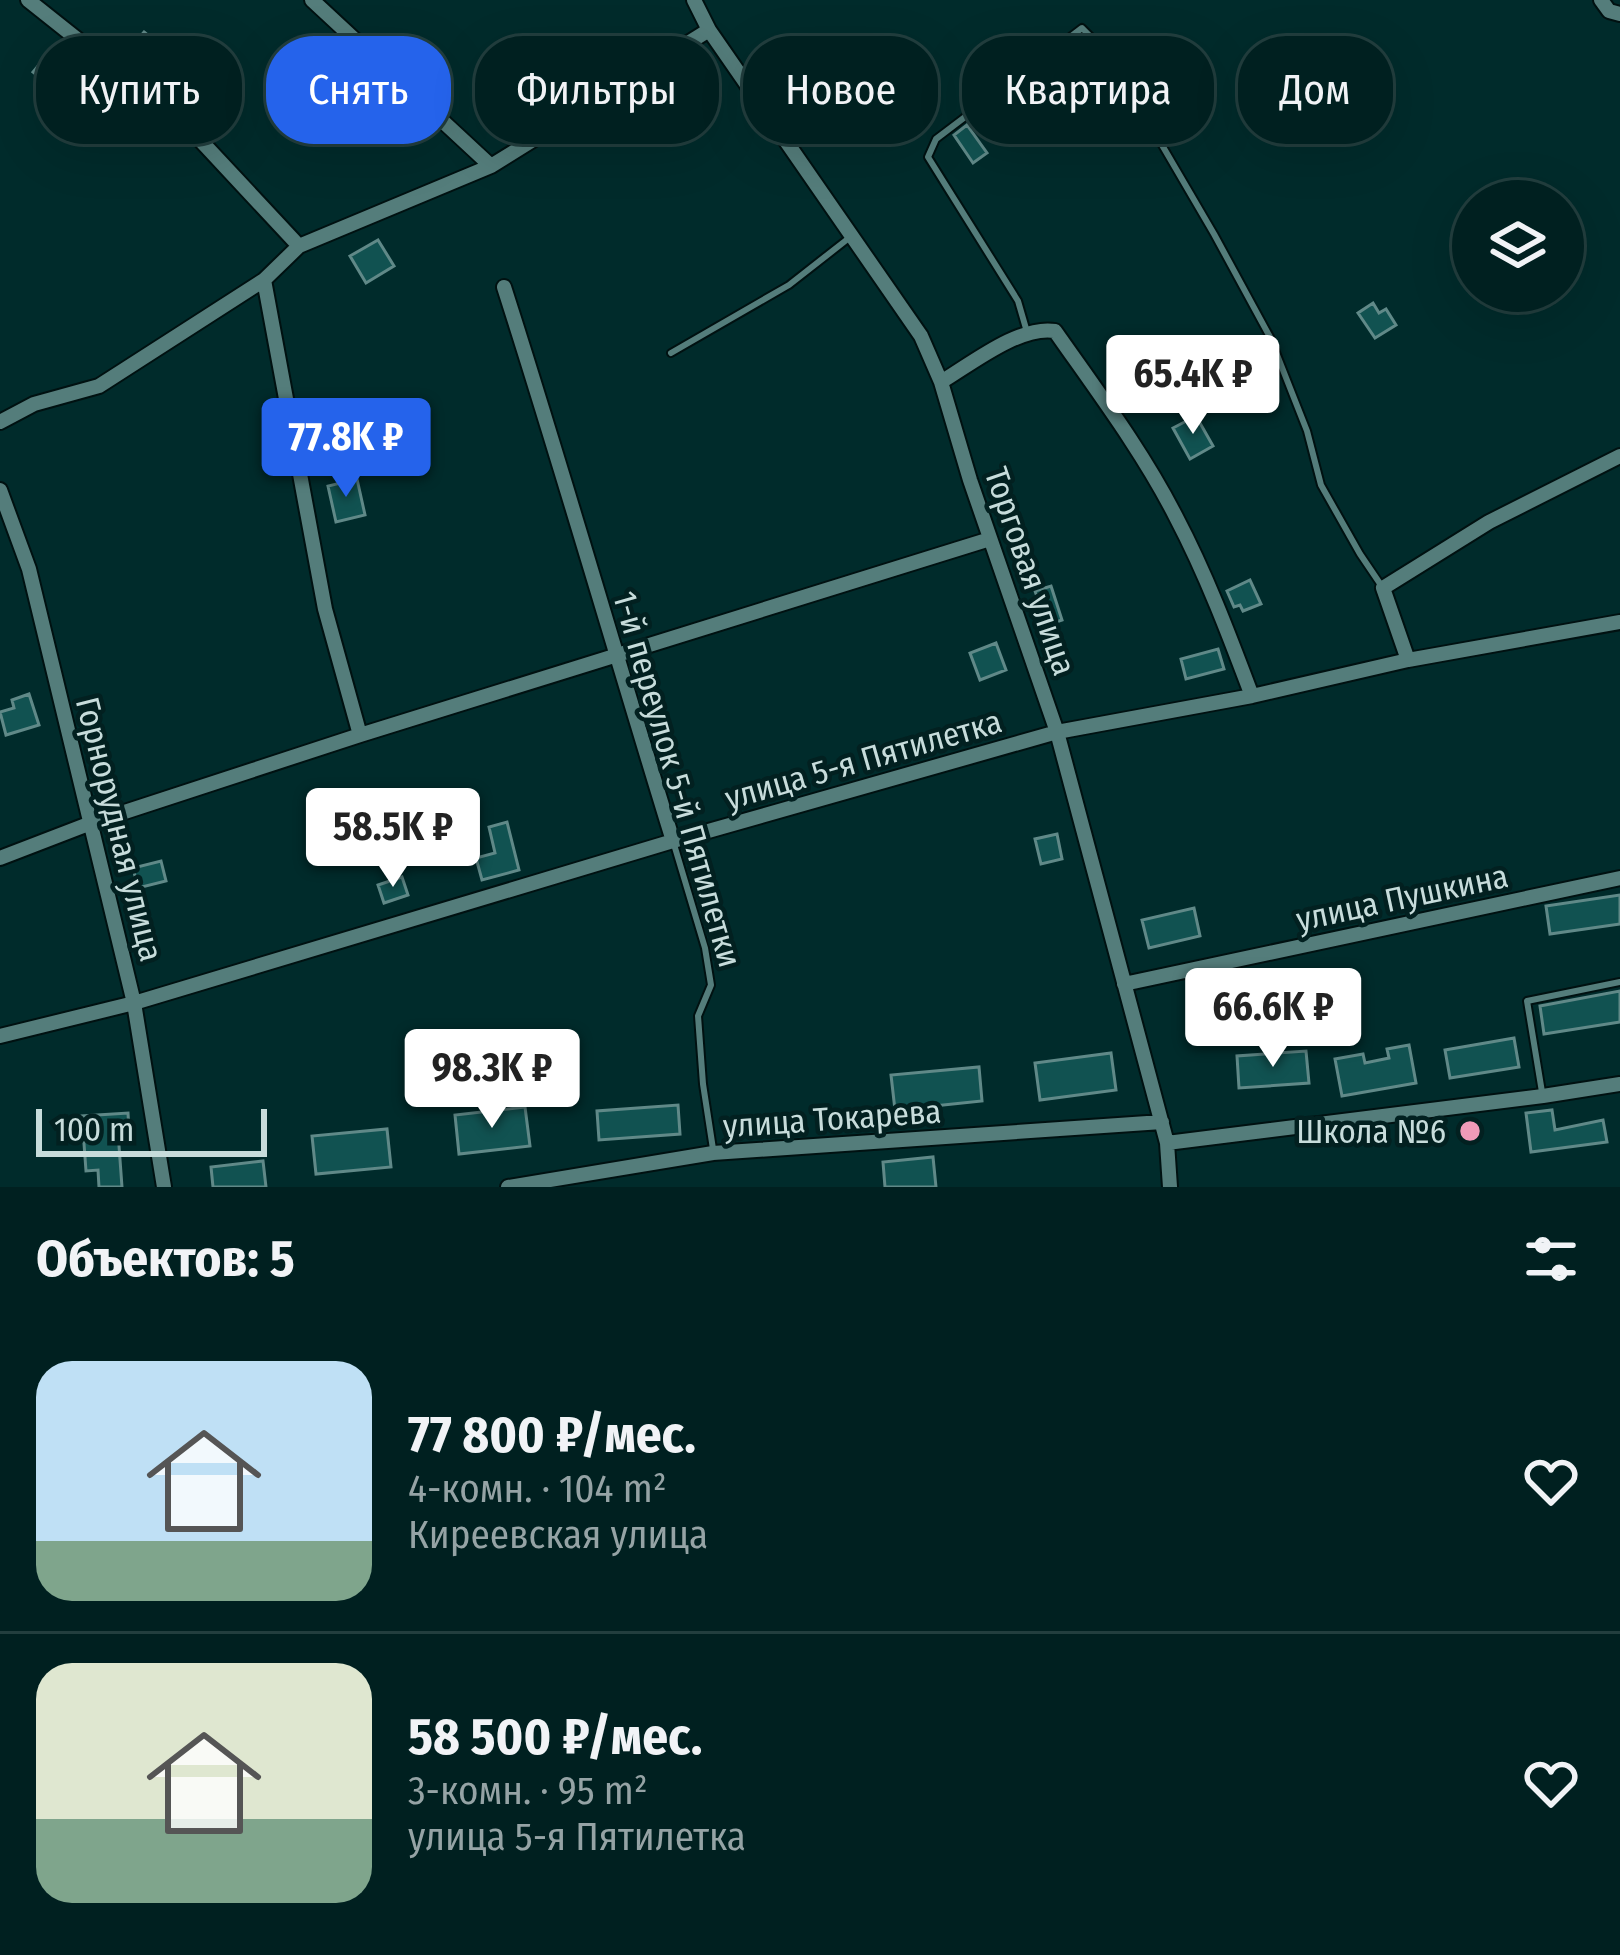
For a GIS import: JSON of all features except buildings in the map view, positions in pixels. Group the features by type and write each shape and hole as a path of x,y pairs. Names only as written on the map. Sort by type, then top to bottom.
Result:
{"street":[{"path":"28,0 189,128 299,246"},
{"path":"312,0 490,166"},
{"name":"Торговая улица","path":"694,0 709,30 921,336 941,382 1057,732 1167,1142 1170,1187"},
{"path":"1600,0 1609,11 1620,14"},
{"path":"0,422 34,404 99,386 263,280 299,246 490,166 709,30"},
{"path":"263,280 325,609 360,735"},
{"name":"1-й переулок 5-й Пятилетки","path":"504,287 673,841"},
{"path":"941,382 1027,332 1055,331 1176,515 1252,695"},
{"path":"1408,660 1383,587 1489,522 1620,456"},
{"name":"Горнорудная улица","path":"0,490 29,569 134,1003 164,1187"},
{"path":"0,858 91,823 360,735 990,539"},
{"name":"улица 5-я Пятилетка","path":"134,1003 1057,732 1620,622"},
{"name":"улица Пушкина","path":"1124,984 1620,878"},
{"path":"0,1036 134,1003"},
{"path":"1167,1142 1620,1084"},
{"name":"улица Токарева","path":"508,1187 713,1153 1162,1122"}],"lane":[{"path":"1027,332 1018,301 928,157 936,139 1082,28 1110,56 1270,337 1307,431 1321,485 1383,587"},
{"path":"671,353 789,285 851,237"},
{"name":"1-й переулок 5-й Пятилетки","path":"673,841 705,947 711,985 698,1016 713,1153"},
{"path":"1543,1096 1526,1000 1620,982"}],"place":[{"name":"Школа №6","path":"1470,1131"}]}
